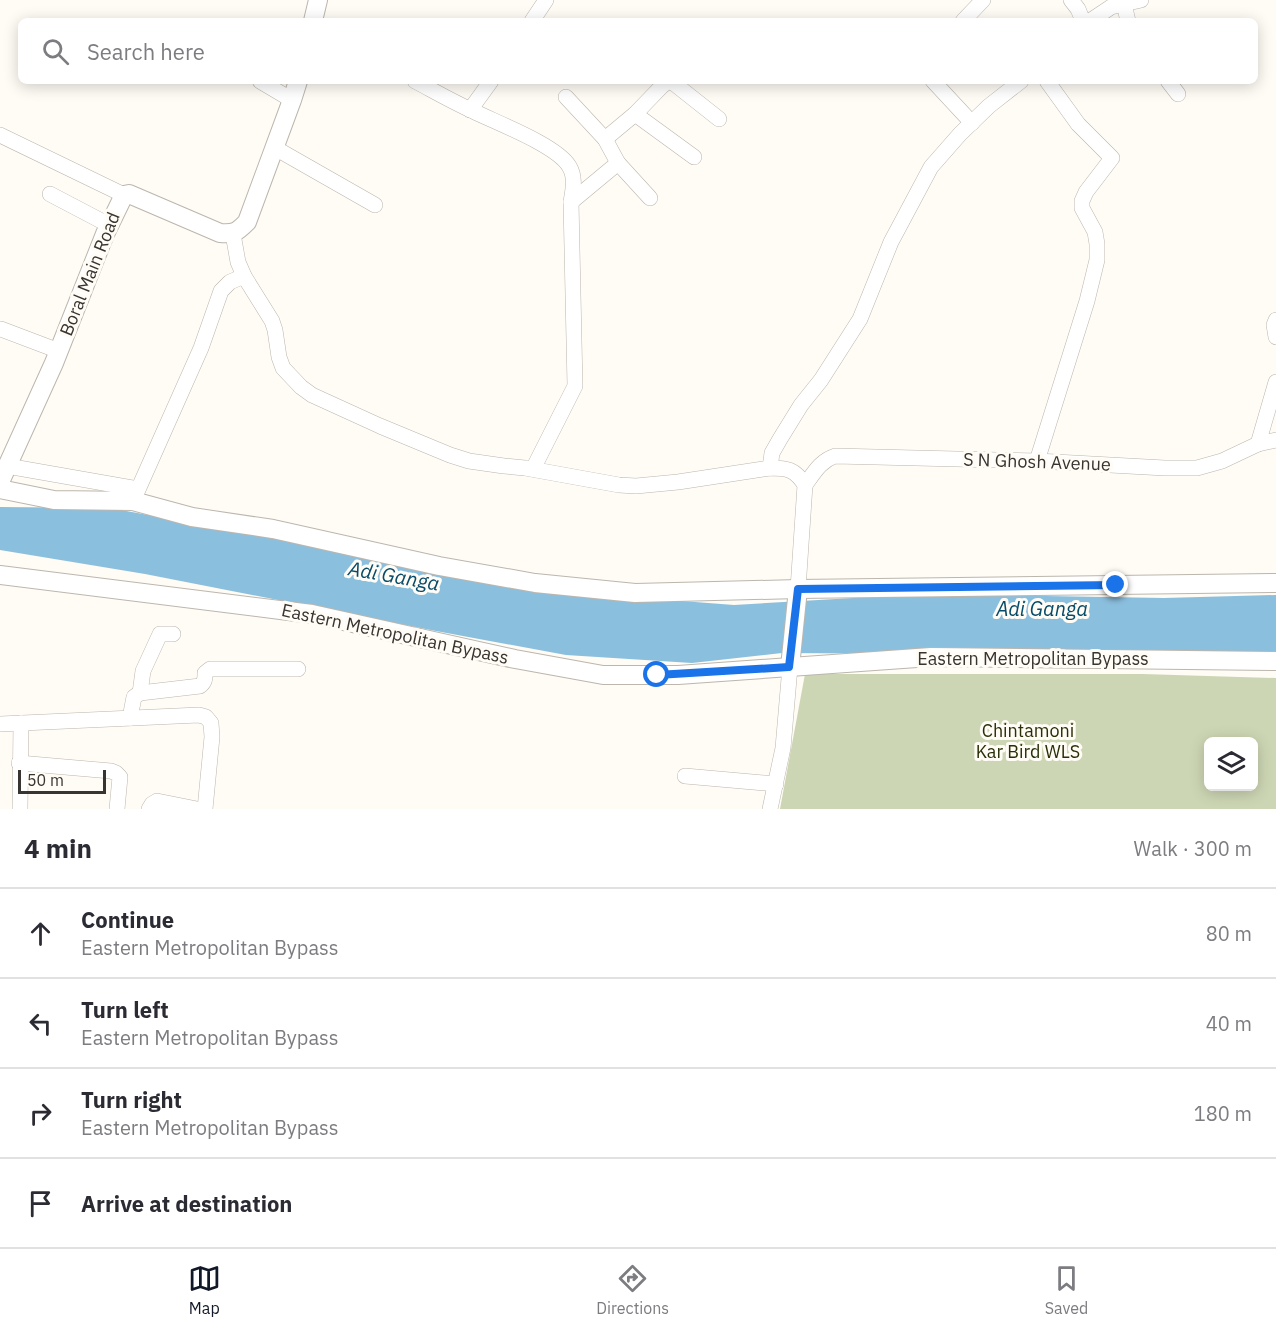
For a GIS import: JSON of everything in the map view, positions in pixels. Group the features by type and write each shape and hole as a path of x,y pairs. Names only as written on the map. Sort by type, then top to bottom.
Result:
{"main road":[{"path":"314,18 318,0"},
{"path":"233,234 248,222 297,84"},
{"name":"Boral Main Road","path":"4,474 59,351 124,195 129,194 220,234 233,234"},
{"path":"0,489 54,500 136,495 192,517 273,529 440,566 535,583 635,593 1276,583"},
{"name":"Eastern Metropolitan Bypass","path":"0,575 312,614 515,659 603,675 678,675 931,657 1276,661"},
{"path":"789,667 798,589"}],"street":[{"path":"534,18 546,0"},
{"path":"966,18 983,0"},
{"path":"1071,0 1082,18"},
{"path":"1095,18 1112,7 1142,0"},
{"path":"1124,4 1127,18"},
{"path":"265,84 292,99"},
{"path":"421,84 548,147 561,155 570,167 574,182 571,202 575,386 533,469"},
{"path":"470,110 488,84"},
{"path":"605,139 636,114 665,84"},
{"path":"674,84 719,119"},
{"path":"936,84 972,123"},
{"path":"770,468 772,453 780,439 861,319 891,242 931,167 989,106 1017,84"},
{"path":"1037,461 1087,301 1097,260 1095,232 1082,208 1082,201 1086,192 1112,158 1078,124 1049,84"},
{"path":"1170,84 1178,94"},
{"path":"566,97 605,139 618,163 650,198"},
{"path":"636,114 694,157"},
{"path":"0,135 124,195"},
{"path":"274,148 375,205"},
{"path":"571,202 618,163"},
{"path":"50,194 110,225"},
{"path":"233,234 238,262 244,276 272,321 283,368 312,395 380,426 469,461 533,469 603,483 636,486 770,468 794,471 804,485 798,589"},
{"path":"4,474 136,495 201,348 221,291 230,282 244,276"},
{"path":"1276,320 1274,325 1276,337"},
{"path":"1,329 59,351"},
{"path":"1258,444 1276,382"},
{"name":"S N Ghosh Avenue","path":"804,485 822,463 835,456 1197,468 1222,461 1258,444 1276,440"},
{"path":"140,693 143,671 160,634 173,634"},
{"path":"770,809 783,748 789,667"},
{"path":"130,718 134,698 140,693 200,686 205,680 205,673 210,669 298,669"},
{"path":"0,724 199,715 206,717 211,723 212,737 206,809"},
{"path":"20,809 21,723"},
{"path":"20,763 116,773 120,777 117,809"},
{"path":"685,776 776,783"},
{"path":"149,809 157,801 197,809"}],"green space":[{"name":"Chintamoni Kar Bird WLS","path":"805,674 1143,674 1276,678 1276,809 780,809"}],"water":[{"name":"Adi Ganga","path":"0,507 110,508 285,540 513,588 734,605 922,594 1164,598 1276,595 1276,656 782,653 692,663 566,655 145,574 0,550"}],"route":[{"path":"657,675 789,667 798,589 1116,585"}]}
